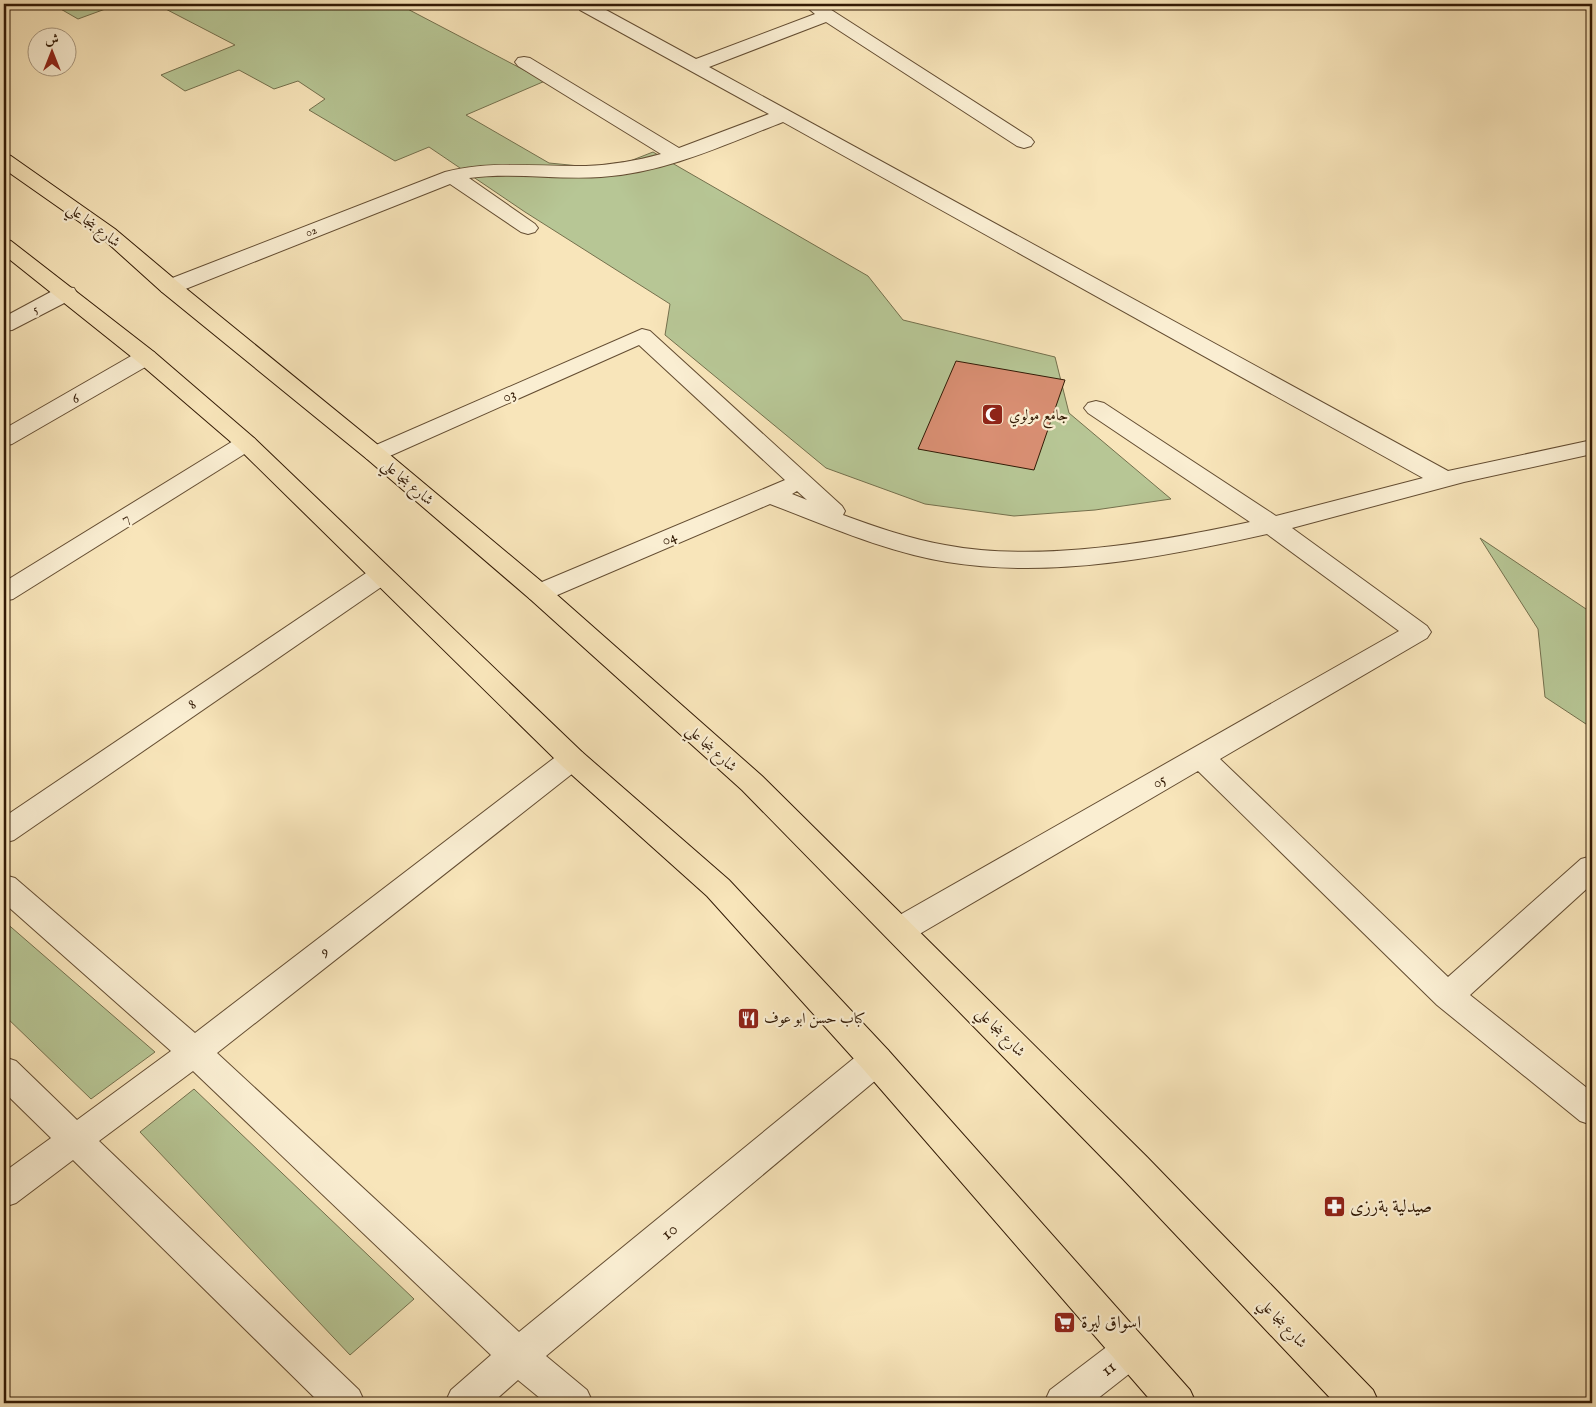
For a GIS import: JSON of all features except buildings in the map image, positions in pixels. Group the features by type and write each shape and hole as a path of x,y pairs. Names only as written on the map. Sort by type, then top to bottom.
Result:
{"main road":[{"name":"شارع بنجا علي","path":"4,160 108,232 170,287 376,454 539,594 752,783 1135,1168 1347,1399"},
{"path":"4,246 146,357 246,443 572,759 718,888 876,1060 1177,1403"}],"street":[{"path":"811,4 1024,142"},
{"path":"586,6 1444,479"},
{"path":"695,66 828,15"},
{"path":"524,62 676,155"},
{"name":"02","path":"170,287 452,176 473,170 605,171 639,165 676,155 784,115"},
{"path":"452,176 528,228"},
{"name":"5","path":"4,325 66,293"},
{"name":"03","path":"376,454 642,336 800,483"},
{"name":"6","path":"4,439 146,357"},
{"path":"1096,408 1272,525"},
{"name":"7","path":"4,593 246,443"},
{"path":"771,495 891,540 930,551 972,557 1054,558 1142,549 1272,525 1444,479 1592,447"},
{"path":"800,483 847,524"},
{"name":"04","path":"539,594 800,483"},
{"name":"05","path":"900,930 1418,632 1272,525"},
{"name":"8","path":"4,832 381,575"},
{"path":"1201,757 1448,996 1592,1111"},
{"name":"9","path":"4,1192 194,1052 572,759"},
{"path":"1448,996 1592,867"},
{"path":"4,886 194,1052 518,1356 574,1403"},
{"name":"10","path":"464,1403 518,1356 876,1060"},
{"path":"4,1071 334,1400"},
{"name":"11","path":"1063,1403 1130,1351"}],"green space":[{"path":"52,4 119,4 78,19"},
{"path":"156,4 398,4 545,81 466,115 549,163 590,167 630,161 653,152 868,276 903,320 1055,357 1069,413 1171,499 1095,510 1014,516 925,504 826,468 665,335 670,304 525,212 429,147 395,161 309,110 325,99 298,81 274,89 239,70 185,91 161,75 235,45"},
{"path":"1480,538 1592,613 1592,728 1545,697 1538,629"},
{"path":"4,921 155,1052 91,1099 4,1015"},
{"path":"194,1089 414,1299 350,1355 140,1132"}],"place":[{"name":"جامع مولوي","path":"993,415"},
{"name":"كباب حسن ابو عوف","path":"748,1018"},
{"name":"صيدلية بةرزى","path":"1334,1206"},
{"name":"اسواق ليرة","path":"1065,1322"}]}
